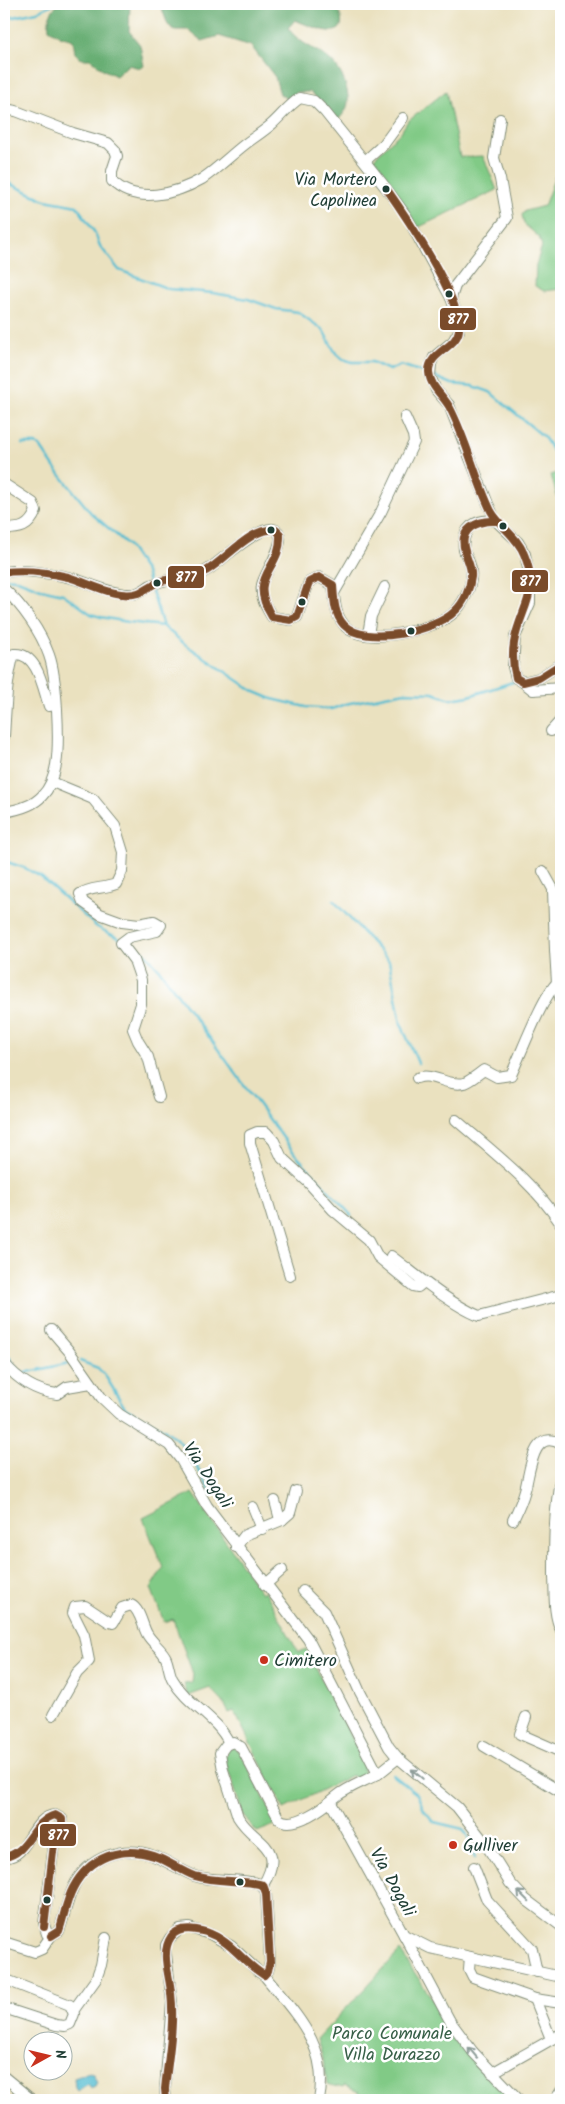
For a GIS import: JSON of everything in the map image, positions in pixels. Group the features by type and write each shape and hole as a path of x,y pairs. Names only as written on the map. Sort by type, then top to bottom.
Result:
{"street":[{"path":"4,109 16,111 73,133 108,143 115,150 117,156 112,171 112,180 124,188 139,194 157,195 201,179 272,124 289,105 300,98 314,101 365,161 407,217 451,298 458,316 459,331 452,341 434,357 430,376 436,390 449,405 496,521 518,542 524,554 530,578 530,603 514,638 513,667 516,678 533,690 561,688"},
{"path":"365,161 384,144 403,118"},
{"path":"451,298 455,286 506,218 506,205 494,158 500,118"},
{"path":"334,594 381,512 414,442 405,417"},
{"path":"4,484 34,503 36,512 27,526 21,529 4,529"},
{"path":"4,572 35,572 72,578 120,594 133,595 161,580 188,577 208,570 236,547 270,528 276,530 280,535 281,542 264,577 262,587 263,597 272,617 291,620 297,617 309,582 319,577 333,585 335,609 348,629 361,635 408,632 452,615 464,598 472,574 470,562 464,551 464,534 468,526 480,520 496,521"},
{"path":"368,635 371,616 385,587"},
{"path":"4,589 14,598 39,634 49,655 55,681 56,705 56,764 52,782 41,797 29,806 4,812"},
{"path":"4,736 5,705 14,654 19,654 31,662 41,677 49,706 56,705"},
{"path":"523,682 539,678 561,664"},
{"path":"551,731 561,720"},
{"path":"52,782 93,799 115,826 123,852 122,871 116,884 102,889 87,889 80,894 83,902 100,914 122,922 139,924 154,921 161,925 157,931 129,936 121,943 134,960 141,980 141,1004 133,1029 148,1057 159,1097"},
{"path":"542,871 553,889 557,983 561,1002"},
{"path":"417,1078 434,1077 458,1083 465,1082 484,1070 498,1077 511,1075 538,1015 557,983"},
{"path":"456,1120 511,1166 547,1203 561,1224"},
{"path":"290,1276 250,1142 250,1136 257,1132 266,1132 274,1141 282,1158 301,1175 333,1210 369,1240 378,1257 414,1286 418,1287 424,1282"},
{"path":"391,1256 424,1282 469,1312 479,1316 561,1295"},
{"name":"Via Dogali","path":"51,1330 101,1397 119,1414 169,1445 181,1460 207,1506 236,1547 308,1639 378,1774"},
{"path":"4,1363 31,1387 42,1392 57,1394 67,1387 91,1384"},
{"path":"512,1520 525,1489 533,1454 540,1444 548,1440 554,1440 561,1444"},
{"path":"561,1476 553,1537 554,1604 561,1630"},
{"path":"236,1547 245,1535 282,1520 290,1513 296,1491"},
{"path":"275,1501 282,1520"},
{"path":"253,1507 262,1529"},
{"path":"265,1585 282,1570"},
{"path":"303,1591 324,1612 359,1690 389,1747 398,1758 457,1807 485,1843 510,1883 525,1899 561,1926"},
{"path":"53,1715 77,1673 89,1660 84,1635 73,1613 75,1607 85,1606 108,1622 113,1623 122,1608 131,1605 136,1609 148,1635 155,1645 162,1650 174,1683 209,1716 226,1736 229,1744"},
{"path":"526,1717 520,1734 561,1752"},
{"path":"264,1975 268,1971 270,1962 266,1893 263,1885 272,1866 272,1856 269,1849 241,1823 223,1770 220,1753 226,1744 233,1742 241,1747 279,1819 283,1822 295,1822 331,1803 337,1796 378,1774 398,1758"},
{"path":"484,1746 561,1792"},
{"name":"Via Dogali","path":"331,1803 404,1935 430,1948 561,1978"},
{"path":"4,1857 14,1855 21,1850 44,1818 55,1814 62,1819 62,1827 54,1844 44,1924 47,1934 51,1936"},
{"path":"4,1942 35,1952 42,1948 51,1936 59,1931 78,1878 99,1859 113,1854 129,1851 143,1852 195,1876 247,1880 263,1885"},
{"path":"474,1867 487,1900 532,1949 537,1972"},
{"path":"166,2100 165,2089 172,2002 166,1945 170,1938 180,1929 189,1928 210,1934 231,1946 264,1975 299,2019 317,2047 322,2074 319,2100"},
{"path":"404,1935 450,2021 473,2052 519,2100"},
{"path":"4,2008 56,2025 65,2026 72,2020 73,2011 96,1978 101,1965 106,1938"},
{"path":"470,1957 469,1968 473,1977 535,1999 561,2003"},
{"path":"4,1979 70,2006 73,2011"},
{"path":"535,1999 552,2039"},
{"path":"492,2073 561,2034"},
{"path":"4,2077 32,2100"},
{"path":"555,2100 561,2091"}],"green space":[{"path":"60,4 130,4 129,31 140,45 144,66 140,68 128,65 116,76 104,70 90,59 81,59 75,53 73,40 60,36 49,29 50,15"},
{"path":"154,4 336,4 341,17 341,25 338,30 323,30 295,20 288,28 304,43 328,58 335,65 346,87 348,104 345,111 339,119 335,117 310,92 298,92 287,99 280,94 275,77 251,46 219,36 202,41 188,30 175,30 168,25 162,9"},
{"path":"446,91 460,157 483,156 497,190 417,228 372,166 371,161 401,132 407,122"},
{"path":"557,171 561,171 561,289 544,291 535,286 536,265 542,246 539,237 524,224 522,215 525,211 544,206"},
{"path":"561,472 561,511 551,475"},
{"path":"193,1493 261,1593 265,1591 298,1652 306,1649 367,1767 362,1769 366,1777 356,1782 352,1775 284,1809 234,1711 229,1713 223,1702 210,1688 188,1696 184,1684 192,1683 193,1674 173,1619 164,1622 151,1588 163,1568 143,1518"},
{"path":"232,1747 240,1752 277,1824 257,1832 244,1817 225,1760 227,1750"},
{"name":"Parco Comunale Villa Durazzo","path":"400,1951 480,2070 513,2100 359,2100 359,2092 344,2086 343,2088 327,2084 323,2059 317,2039"}],"water":[{"path":"89,2073 93,2074 97,2082 95,2086 91,2088 88,2084 77,2091 74,2078"}],"waterway":[{"path":"4,19 37,12 53,4"},
{"path":"4,181 45,200 77,206 95,233 100,246 119,270 169,289 213,293 248,299 276,309 298,312 323,330 335,352 343,359 352,362 372,362 389,370 401,365 428,374"},
{"path":"433,376 452,384 473,386 490,392 544,437 561,463"},
{"path":"22,444 40,446 54,467 91,513 127,544 146,572 149,583"},
{"path":"4,578 15,579 41,589 63,594 91,614 128,622 163,626 186,645 255,692 272,699 306,707 332,709 345,704 405,692 433,693 451,699 469,696 516,681"},
{"path":"151,588 163,626"},
{"path":"4,861 25,868 41,877 97,927 122,940"},
{"path":"333,900 389,961 401,1024 418,1063"},
{"path":"127,942 145,953 159,969 295,1154 351,1215"},
{"path":"4,1349 17,1370 24,1373 74,1362"},
{"path":"80,1361 98,1368 106,1377 125,1408 164,1429 179,1441 189,1453 209,1489"},
{"path":"393,1775 417,1794 424,1810 434,1822 463,1829 475,1858"}],"transit line":[{"name":"877","path":"386,188 431,258 452,299 458,316 459,330 457,336 433,360 430,365 430,377 456,421 491,511 521,548 529,568 530,591 513,647 516,678 523,682 539,678 561,664"},
{"name":"877","path":"4,572 28,571 52,574 68,577 103,590 130,595 141,592 161,581 206,571 248,538 267,530 276,530 280,534 279,546 276,557 267,573 263,591 265,603 272,617 291,620 297,617 309,582 319,577 333,585 336,611 344,625 354,632 383,636 400,634 433,625 446,618 458,608 466,595 471,577 464,537 471,527 476,524 496,521"},
{"name":"877","path":"4,1857 20,1850 35,1830 47,1819 55,1815 62,1819 62,1827 54,1844 44,1927"},
{"name":"877","path":"51,1936 59,1931 69,1898 80,1877 97,1861 119,1853 142,1853 154,1856 190,1874 203,1878 263,1885"},
{"name":"877","path":"263,1885 266,1893 270,1962 268,1971 264,1975"},
{"name":"877","path":"166,2100 165,2089 172,2017 166,1950 171,1937 182,1930 192,1929 206,1932 230,1946 264,1975"}],"place":[{"name":"Via Mortero Capolinea","path":"386,189"},
{"name":"Cimitero","path":"264,1660"},
{"name":"Gulliver","path":"453,1845"}]}
